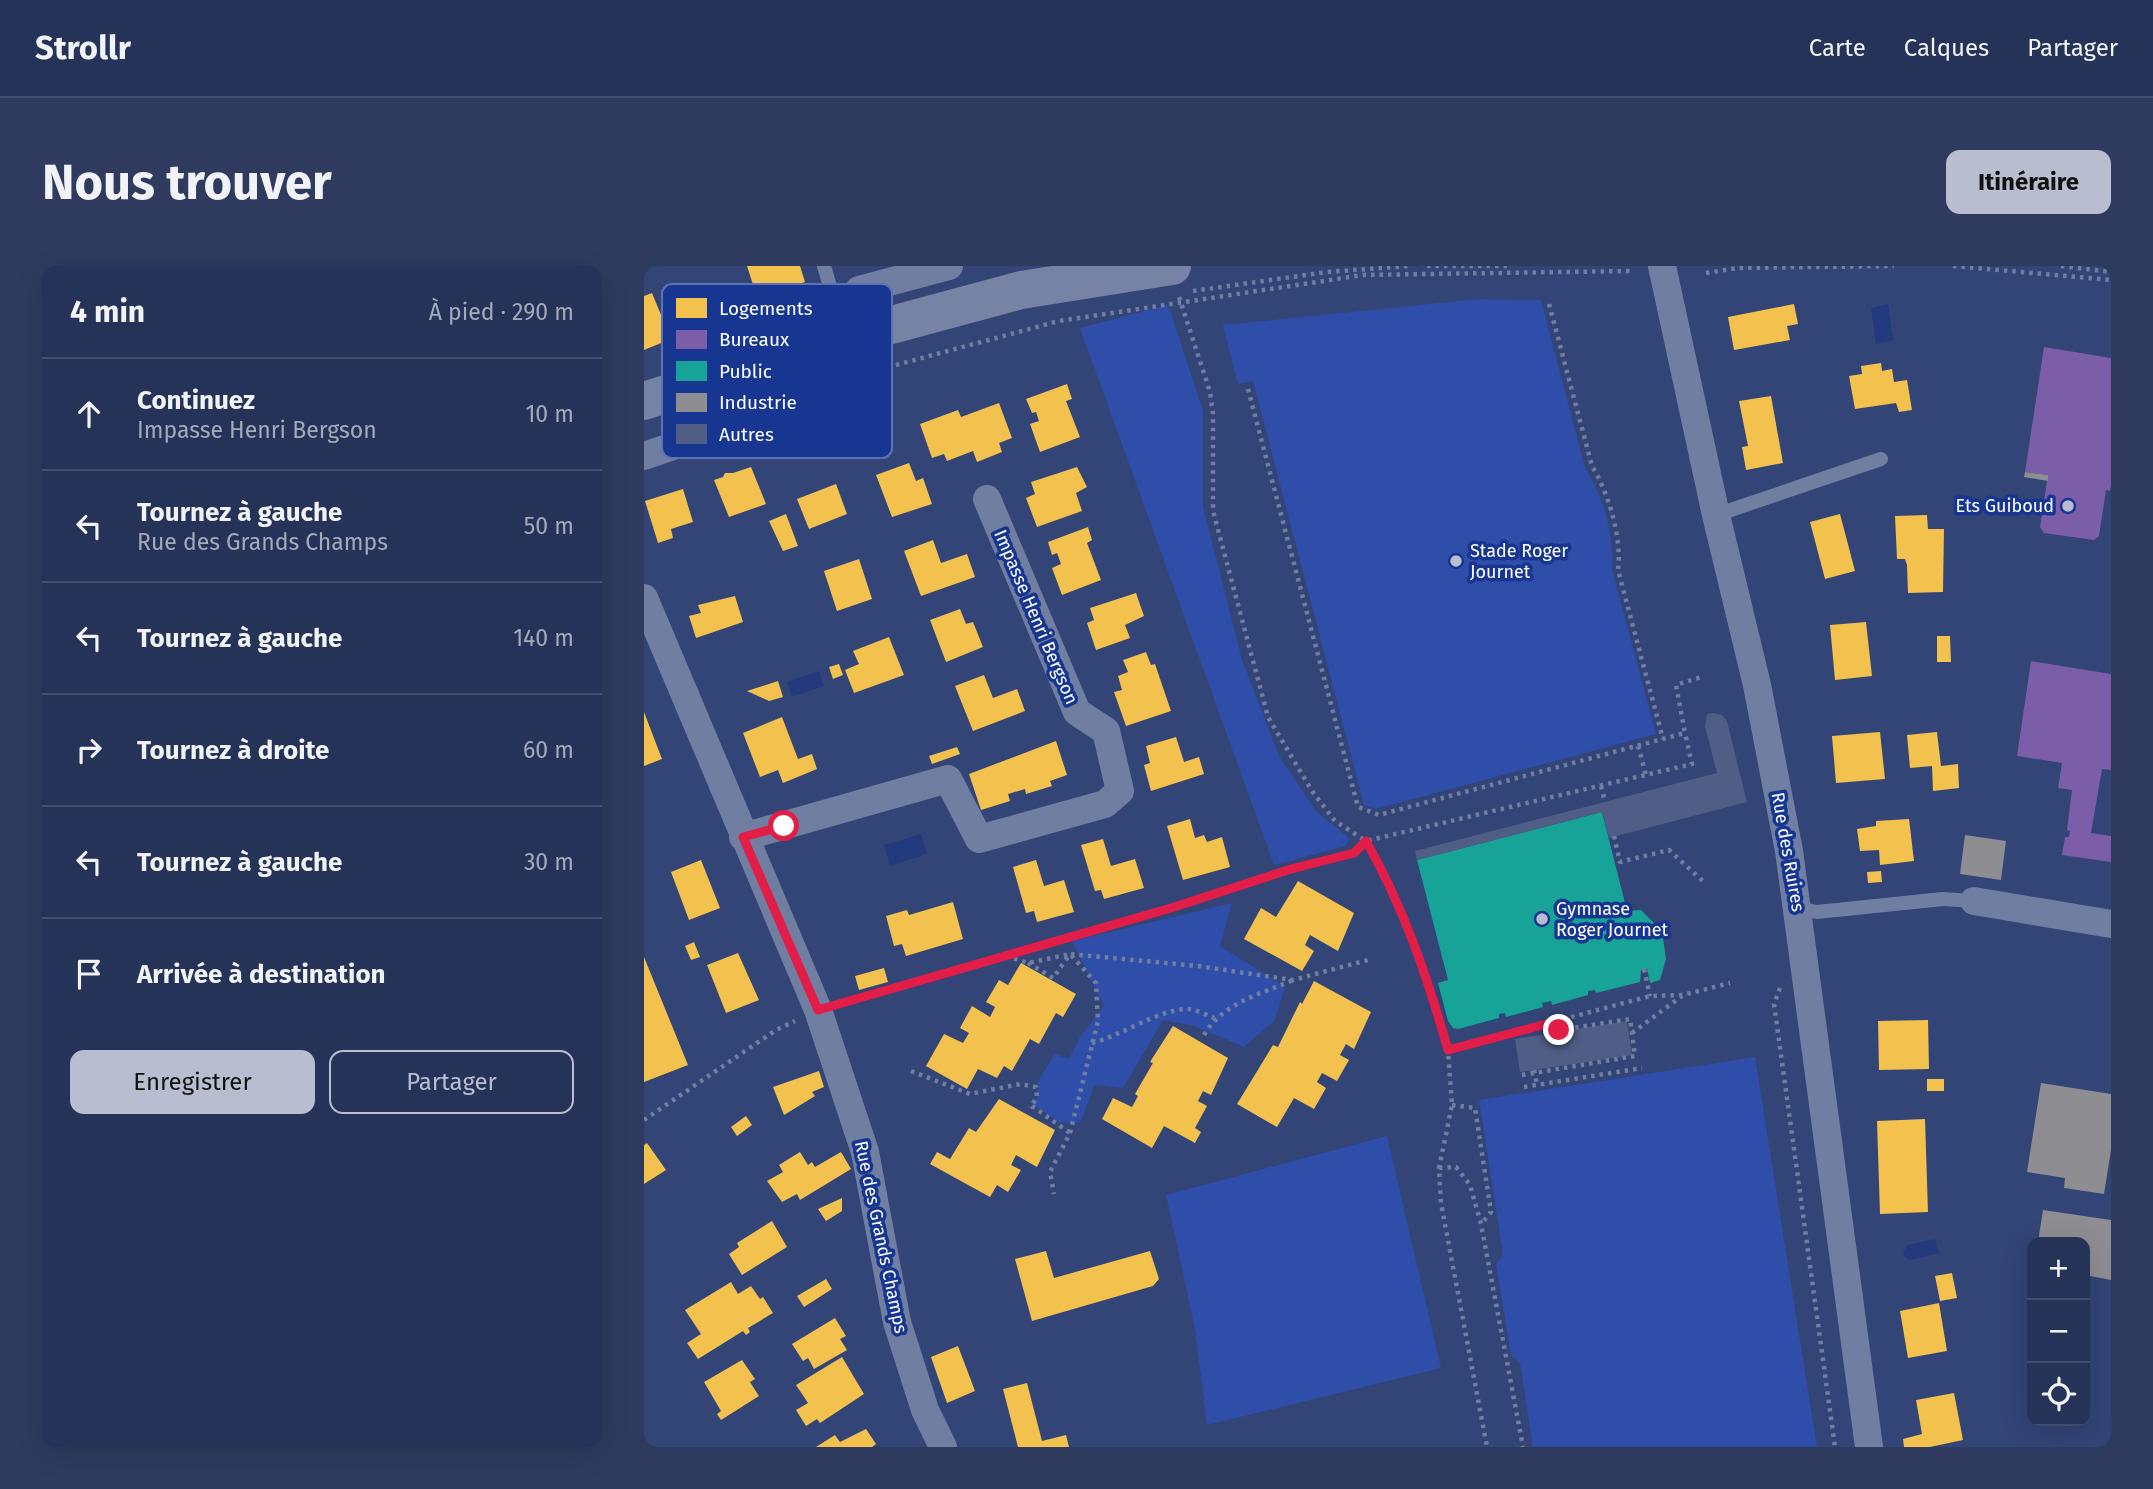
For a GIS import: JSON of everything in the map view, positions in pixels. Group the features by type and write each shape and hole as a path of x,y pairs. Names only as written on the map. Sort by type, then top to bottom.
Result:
{"main road":[{"path":"892,325 1021,290 1177,287"},
{"path":"644,401 662,395"}],"street":[{"path":"882,284 949,266"},
{"name":"Rue des Ruires","path":"1662,266 1716,515 1758,685 1798,908 1869,1447"},
{"path":"644,456 662,449"},
{"name":"Impasse Henri Bergson","path":"743,837 948,779 979,839 1105,804 1120,791 1105,731 1077,712 987,499"},
{"name":"Rue des Grands Champs","path":"644,598 818,1010 865,1152 897,1322 925,1410 943,1447"},
{"path":"1974,901 2111,924"}],"lane":[{"path":"824,266 830,284"},
{"path":"1716,515 1881,459"},
{"path":"1798,908 1817,912 1943,899 1974,901"}],"path":[{"path":"892,367 1177,287 1408,266"},
{"path":"1427,266 1511,266"},
{"path":"1706,273 1738,268 1894,266"},
{"path":"1953,266 2111,281"},
{"path":"2061,266 2111,272"},
{"path":"1177,287 1363,275 1630,271"},
{"path":"1177,287 1210,392 1213,413 1213,511 1268,717 1312,791 1335,821 1366,841 1403,912 1427,975 1448,1050 1452,1105 1439,1168 1441,1203 1487,1447"},
{"path":"892,365 1042,319 1123,304"},
{"path":"1549,304 1592,466 1601,481 1620,552 1618,570 1662,739"},
{"path":"1248,389 1358,807 1379,815 1685,733"},
{"path":"644,1120 776,1030 818,1010 1291,869 1354,853 1366,841 1692,764 1676,685 1701,677"},
{"path":"1638,745 1646,775"},
{"path":"1601,786 1605,802"},
{"path":"1614,836 1620,862 1669,850 1705,883"},
{"path":"1005,956 1028,962 1053,978 1070,954"},
{"path":"1028,962 1070,954 1198,966 1293,980"},
{"path":"1054,1194 1050,1172 1070,1133 1098,1021 1096,983 1070,954"},
{"path":"1204,1035 1214,1018 1240,1001 1293,980 1368,960"},
{"path":"1644,969 1650,996"},
{"path":"1782,981 1774,1004 1835,1447"},
{"path":"1448,1050 1650,996 1684,995 1730,984"},
{"path":"1632,1033 1684,995"},
{"path":"1092,1043 1116,1037 1141,1022 1188,1009 1214,1018"},
{"path":"1522,1075 1635,1056 1630,1019 1559,1030 1558,1021"},
{"path":"1587,1064 1589,1076"},
{"path":"1524,1087 1642,1068"},
{"path":"911,1071 970,1094 1020,1084 1036,1087 1037,1097 1031,1107 1070,1133"},
{"path":"1534,1071 1536,1085"},
{"path":"1452,1105 1475,1108 1490,1212 1481,1224"},
{"path":"1439,1168 1456,1167 1470,1185 1481,1224 1524,1447"}],"shaded area":[{"name":"Stade Roger Journet","path":"1479,299 1541,300 1585,468 1597,490 1606,517 1612,544 1612,569 1656,734 1376,809 1364,805 1253,381 1238,384 1223,325"},
{"path":"1888,304 1893,340 1876,344 1871,308"},
{"path":"1168,305 1203,411 1203,507 1242,660 1279,756 1317,812 1349,838 1346,846 1274,865 1080,328"},
{"path":"819,671 824,686 792,697 787,682"},
{"path":"921,834 927,854 890,866 884,845"},
{"path":"1232,903 1220,946 1285,987 1275,1020 1244,1047 1194,1026 1163,1020 1123,1088 1095,1085 1080,1123 1059,1122 1033,1104 1038,1095 1038,1081 1055,1054 1069,1059 1080,1037 1104,1006 1072,941"},
{"path":"1755,1057 1817,1447 1533,1447 1520,1363 1511,1355 1496,1264 1503,1254 1479,1100"},
{"path":"1387,1136 1441,1368 1207,1425 1195,1329 1166,1195"},
{"path":"1935,1239 1939,1253 1910,1260 1905,1257 1903,1253 1907,1245"}],"building: Logements":[{"path":"747,266 800,266 805,282 799,284 753,284"},
{"path":"652,293 662,317 662,343 644,350 644,296"},
{"path":"1794,304 1798,324 1787,326 1790,340 1734,350 1728,317"},
{"path":"1881,363 1882,371 1892,369 1894,382 1907,380 1912,410 1899,412 1896,403 1855,409 1849,376 1862,374 1861,366"},
{"path":"1067,384 1072,399 1066,401 1080,437 1040,452 1030,424 1039,421 1026,399"},
{"path":"1771,396 1783,463 1746,470 1742,447 1748,446 1739,401"},
{"path":"999,403 1012,438 999,443 1002,452 977,462 973,451 947,461 944,454 932,458 920,424 958,410 961,417"},
{"path":"909,463 916,481 923,478 932,504 892,517 876,475"},
{"path":"751,467 766,504 729,517 714,480 723,477 725,473"},
{"path":"1077,467 1087,487 1076,493 1082,511 1037,527 1026,498 1035,494 1031,482"},
{"path":"836,484 847,514 809,529 797,499"},
{"path":"683,489 693,522 671,529 673,538 658,543 645,501"},
{"path":"786,514 798,546 783,551 769,521"},
{"path":"1840,514 1855,571 1825,579 1810,522"},
{"path":"1927,515 1928,529 1944,529 1943,592 1908,593 1907,565 1905,559 1897,559 1895,516"},
{"path":"1088,527 1092,540 1087,543 1101,580 1062,595 1052,568 1061,564 1057,553 1052,555 1048,542"},
{"path":"933,540 941,563 967,554 975,577 921,596 904,551"},
{"path":"859,559 872,599 837,611 824,571"},
{"path":"1136,593 1144,616 1125,625 1130,638 1096,650 1087,623 1094,620 1090,608"},
{"path":"735,596 743,622 696,638 689,616 701,613 698,605"},
{"path":"960,609 966,624 973,622 983,647 946,662 930,620"},
{"path":"1866,622 1872,676 1835,680 1830,625"},
{"path":"1937,636 1950,636 1951,662 1937,662"},
{"path":"889,637 904,675 854,693 845,670 859,664 853,651"},
{"path":"1146,652 1151,665 1155,664 1171,711 1126,726 1114,692 1122,690 1118,676 1128,672 1123,660"},
{"path":"839,664 843,675 833,679 829,667"},
{"path":"984,675 993,698 1017,689 1025,711 973,731 955,686"},
{"path":"778,681 783,697 769,701 747,691"},
{"path":"644,712 662,759 644,766"},
{"path":"782,717 798,759 812,754 817,769 783,783 778,770 760,777 743,733"},
{"path":"1880,732 1885,779 1836,783 1832,736"},
{"path":"1937,732 1941,766 1958,764 1959,788 1933,791 1932,766 1910,768 1907,735"},
{"path":"1176,737 1184,762 1199,757 1204,774 1151,791 1144,765 1150,763 1146,746"},
{"path":"1056,741 1067,775 1050,781 1052,786 1026,794 1025,789 1008,794 1010,801 981,810 969,774"},
{"path":"957,747 960,754 932,764 929,756"},
{"path":"1190,819 1195,838 1204,835 1207,842 1222,837 1230,867 1183,880 1167,826"},
{"path":"1909,819 1914,861 1880,865 1879,850 1860,851 1857,829 1876,826 1876,821"},
{"path":"1103,839 1111,866 1135,859 1144,888 1104,899 1101,890 1095,891 1081,845"},
{"path":"701,860 720,908 689,920 671,872"},
{"path":"1036,860 1044,886 1064,880 1074,912 1037,922 1034,911 1026,913 1013,867"},
{"path":"1881,871 1882,882 1868,883 1867,872"},
{"path":"1298,881 1354,913 1338,951 1310,935 1305,945 1314,951 1302,971 1244,939 1261,908 1276,917"},
{"path":"953,902 963,939 906,956 902,944 894,946 886,916 907,910 909,915"},
{"path":"694,942 700,957 691,960 685,946"},
{"path":"738,953 759,1000 726,1013 707,965"},
{"path":"644,957 688,1065 644,1082"},
{"path":"1021,963 1076,994 1063,1017 1056,1013 1039,1044 1030,1039 1012,1071 1004,1066 997,1078 978,1069 967,1089 926,1066 944,1034 963,1043 969,1033 960,1028 972,1006 990,1017 995,1007 986,1002 999,980 1008,985"},
{"path":"884,968 888,982 859,990 855,976"},
{"path":"1314,981 1371,1012 1354,1049 1346,1044 1340,1055 1349,1060 1337,1081 1322,1073 1317,1082 1326,1088 1314,1109 1294,1098 1277,1127 1237,1104 1273,1045 1278,1047 1300,1002 1302,1004"},
{"path":"1928,1020 1929,1069 1879,1070 1878,1021"},
{"path":"1173,1026 1228,1058 1211,1095 1203,1091 1198,1101 1207,1106 1195,1128 1201,1132 1195,1143 1164,1126 1152,1148 1102,1119 1113,1098 1132,1107 1138,1096 1135,1094 1153,1063 1150,1062"},
{"path":"819,1071 824,1087 812,1092 815,1096 784,1115 773,1087"},
{"path":"1927,1079 1944,1079 1944,1091 1927,1091"},
{"path":"999,1099 1055,1130 1037,1167 1016,1155 1011,1165 1021,1170 1008,1192 997,1185 990,1197 930,1164 937,1152 950,1159 969,1128 976,1132"},
{"path":"746,1116 752,1125 737,1136 731,1127"},
{"path":"1925,1119 1928,1212 1880,1214 1877,1121"},
{"path":"647,1143 666,1170 644,1184 644,1145"},
{"path":"800,1152 808,1165 812,1162 815,1167 841,1152 851,1169 800,1200 797,1194 782,1202 767,1181 783,1172 779,1165"},
{"path":"842,1198 842,1211 826,1221 818,1209"},
{"path":"772,1221 787,1247 742,1275 729,1254 739,1247 737,1243"},
{"path":"1046,1251 1054,1278 1150,1251 1159,1279 1153,1286 1032,1321 1015,1259"},
{"path":"1952,1273 1957,1298 1940,1301 1935,1276"},
{"path":"826,1279 832,1289 804,1307 797,1296"},
{"path":"731,1282 738,1294 751,1286 760,1299 763,1297 773,1313 748,1328 750,1332 746,1335 743,1331 698,1359 687,1343 701,1334 685,1310"},
{"path":"1939,1303 1947,1351 1908,1358 1900,1311"},
{"path":"835,1318 846,1336 840,1339 847,1350 814,1369 808,1358 803,1361 792,1344"},
{"path":"958,1346 975,1391 947,1403 931,1357"},
{"path":"842,1357 864,1394 820,1423 817,1419 806,1426 796,1410 808,1403 796,1385"},
{"path":"742,1360 755,1379 750,1382 759,1396 721,1420 717,1414 721,1411 704,1382"},
{"path":"1027,1383 1042,1441 1066,1435 1069,1447 1018,1447 1003,1389"},
{"path":"1954,1393 1963,1440 1930,1447 1904,1447 1903,1439 1922,1434 1916,1400"},
{"path":"866,1429 876,1444 872,1447 816,1447 835,1435 840,1442"}],"building: Bureaux":[{"path":"2044,347 2111,358 2111,484 2110,491 2106,490 2099,536 2094,540 2044,533 2040,527 2048,475 2025,472"},
{"path":"2031,661 2111,674 2111,770 2102,769 2091,833 2111,836 2111,862 2062,855 2065,837 2069,837 2070,831 2067,830 2072,790 2058,788 2062,763 2017,756"}],"building: Public":[{"name":"Gymnase Roger Journet","path":"1602,812 1627,911 1641,910 1655,924 1663,938 1666,959 1660,980 1650,983 1647,969 1644,969 1641,970 1640,982 1596,993 1595,990 1588,991 1588,995 1552,1005 1551,1001 1542,1003 1543,1007 1506,1017 1505,1013 1499,1014 1499,1018 1453,1028 1448,1021 1438,983 1448,980 1417,860"}],"building: Industrie":[{"path":"2025,472 2048,475 2048,481 2024,477"},
{"path":"1965,835 2006,841 2001,880 1960,874"},
{"path":"2041,1083 2111,1094 2111,1150 2104,1194 2064,1188 2065,1178 2027,1172"},
{"path":"2043,1210 2111,1220 2111,1280 2090,1276 2090,1237 2039,1237"}],"building: Autres":[{"path":"1707,714 1722,715 1727,721 1747,802 1609,838 1602,812 1417,860 1415,851 1717,773 1705,727"},
{"path":"1627,1021 1632,1055 1520,1072 1515,1039"}],"place":[{"name":"Ets Guiboud","path":"2068,506"},
{"name":"Stade Roger Journet","path":"1456,561"},
{"name":"Gymnase Roger Journet","path":"1542,919"}],"route":[{"path":"784,826 743,837 818,1010 1171,908 1291,869 1354,853 1366,841 1403,912 1427,975 1448,1050 1558,1021 1559,1030"}]}
